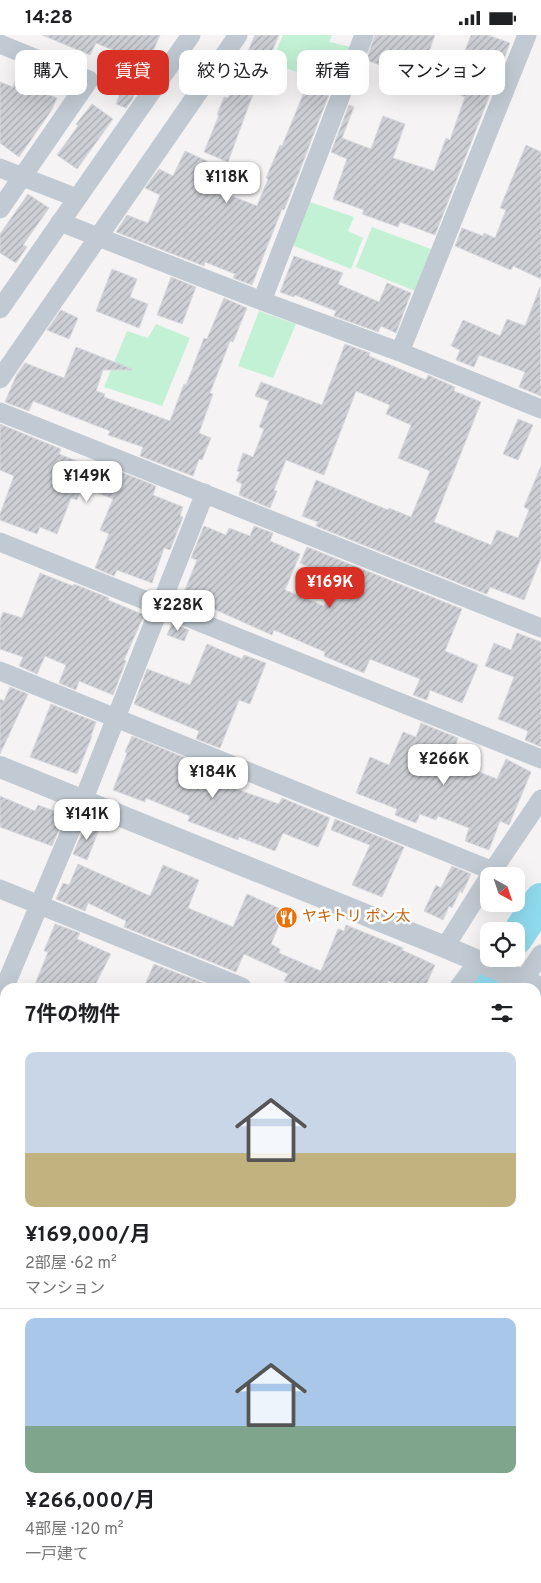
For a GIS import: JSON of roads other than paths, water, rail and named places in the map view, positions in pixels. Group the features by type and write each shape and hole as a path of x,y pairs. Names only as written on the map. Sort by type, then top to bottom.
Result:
{"street":[{"path":"0,309 191,35"},
{"path":"0,379 238,35"},
{"path":"262,301 364,35"},
{"path":"400,352 527,35"},
{"path":"0,44 89,79 0,209"},
{"path":"0,168 77,198"},
{"path":"60,222 97,238 400,352 541,409"},
{"path":"0,412 541,628"},
{"path":"7,983 83,801 204,493"},
{"path":"0,542 541,759"},
{"path":"0,671 480,871"},
{"path":"0,767 480,962"},
{"path":"495,867 541,799"},
{"path":"0,889 232,983"},
{"path":"445,947 480,891"},
{"path":"491,967 524,983 541,954"},
{"path":"463,983 480,963"}],"waterway":[{"path":"525,924 541,900"},
{"path":"486,983 497,967"}],"place":[{"name":"ヤキトリ ポン太","path":"286,917"}]}
